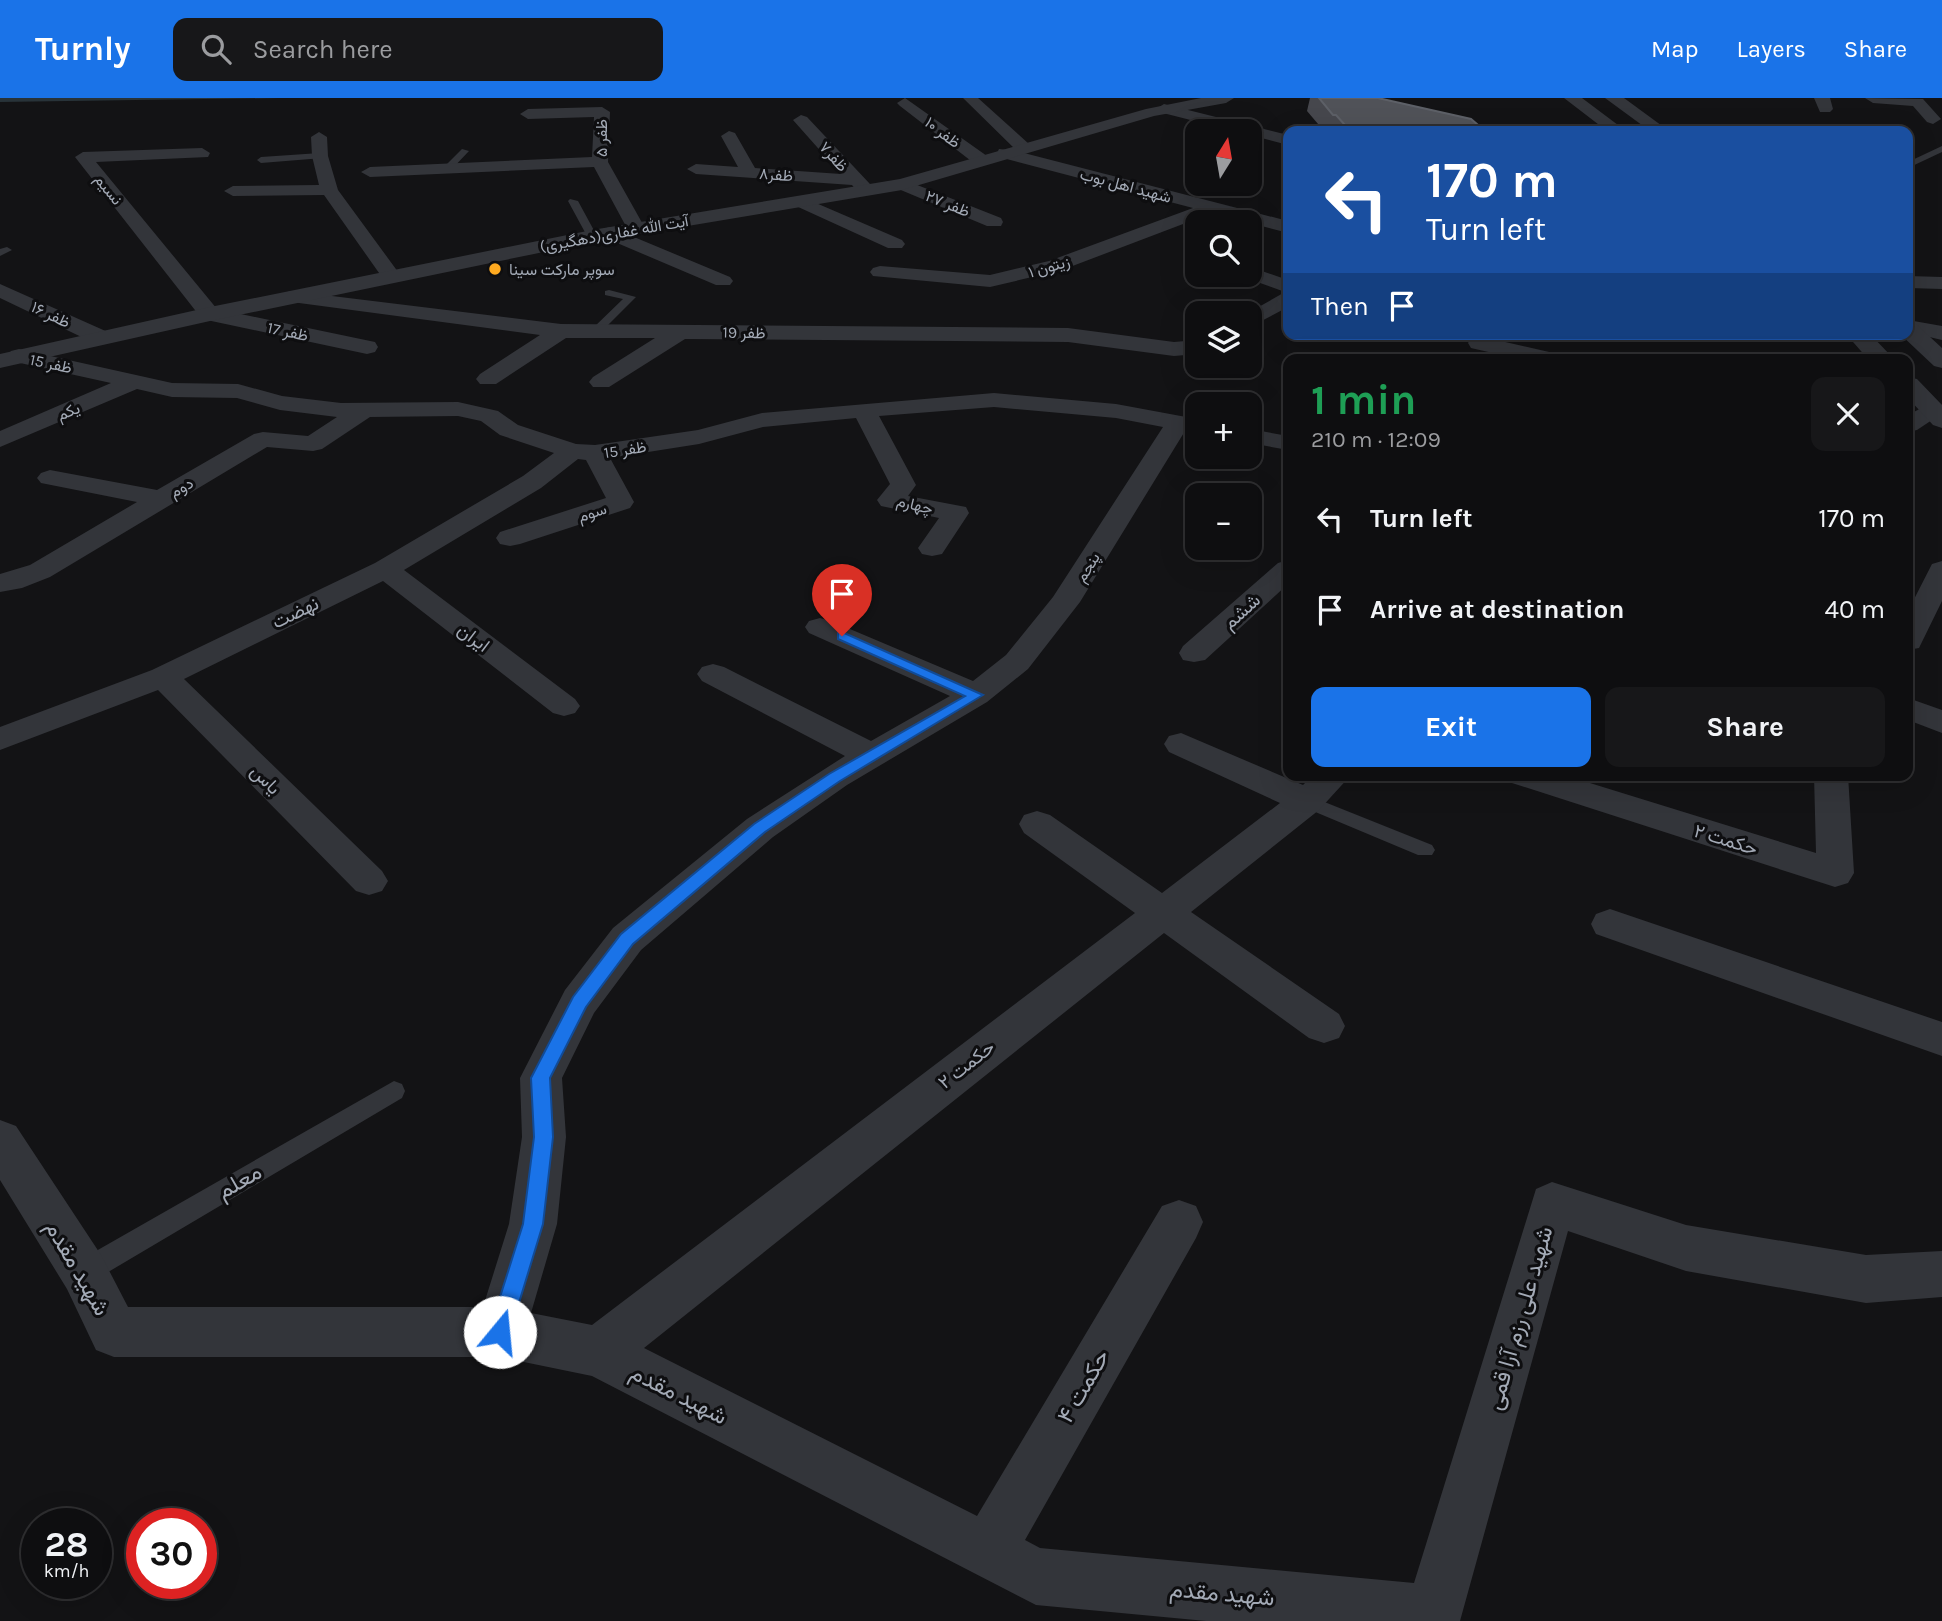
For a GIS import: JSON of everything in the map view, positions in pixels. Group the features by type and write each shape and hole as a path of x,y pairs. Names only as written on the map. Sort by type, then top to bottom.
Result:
{"street":[{"name":"آیت الله غفاری(دهگیری)","path":"10,359 210,314 601,234 802,202 861,185 902,184 1158,110 1226,98"},
{"path":"1572,98 1611,126"},
{"path":"1613,98 1654,126"},
{"path":"1873,98 1918,102 1933,119"},
{"path":"970,99 1014,151"},
{"name":"ظفر ۱۰","path":"905,103 981,160"},
{"path":"1158,110 1188,119"},
{"path":"1158,110 1283,139"},
{"name":"ظفر ۵","path":"528,114 602,112 600,162 636,228"},
{"name":"ظفر۷","path":"801,120 861,185"},
{"path":"729,136 749,172"},
{"path":"319,137 320,156 329,190 391,276"},
{"path":"1262,139 1283,145"},
{"name":"شهید اهل بوب","path":"1014,151 1283,226"},
{"name":"نسیم","path":"202,153 83,158 210,314"},
{"path":"370,172 447,169 479,174 600,162"},
{"name":"ظفر۸","path":"696,169 749,172 861,185"},
{"name":"ظفر ۲۷","path":"902,184 994,222"},
{"path":"233,191 329,190"},
{"path":"802,202 895,244"},
{"name":"زیتون ۱","path":"880,272 990,281 1055,266 1211,207"},
{"path":"601,234 723,281"},
{"path":"1262,277 1283,285"},
{"path":"1913,282 1942,283"},
{"name":"ظفر ۱۶","path":"0,290 102,338"},
{"name":"ظفر 19","path":"291,297 561,331 1068,335 1174,349 1185,348"},
{"path":"1262,314 1283,301"},
{"name":"ظفر 17","path":"210,314 367,347"},
{"path":"1913,328 1942,333"},
{"path":"488,379 561,331"},
{"path":"601,382 680,332"},
{"path":"1913,332 1942,361"},
{"path":"1863,340 1877,354"},
{"path":"1478,344 1526,354"},
{"name":"ظفر 15","path":"10,359 172,390 238,391 280,403 341,410 458,409 489,416 509,430 584,452 699,437 762,421 994,400 1116,411 1185,424"},
{"name":"یکم","path":"0,440 136,381"},
{"path":"1913,389 1937,414 1913,423"},
{"name":"دوم","path":"0,583 12,582 40,571 263,439 313,444 364,410"},
{"name":"چهارم","path":"864,411 903,485 890,500 956,513 932,548"},
{"name":"پنجم","path":"500,1332 533,1224 544,1137 541,1078 579,1002 627,939 760,828 872,756 976,695 1017,662 1065,601 1185,427"},
{"path":"1262,438 1283,442"},
{"name":"سوم","path":"510,538 621,502 584,452"},
{"name":"نهضت","path":"0,739 163,677 385,569 584,452"},
{"path":"50,478 160,499"},
{"name":"ایران","path":"385,569 564,706"},
{"path":"1913,630 1942,570"},
{"name":"ششم","path":"1194,653 1283,573"},
{"path":"820,626 976,695"},
{"path":"713,674 872,756"},
{"name":"یاس","path":"163,677 369,880"},
{"path":"1913,710 1942,722"},
{"path":"1181,744 1283,776"},
{"path":"1298,781 1320,788"},
{"name":"حکمت ۲","path":"1543,781 1835,873 1831,781"},
{"name":"حکمت ۲","path":"598,1352 1320,788"},
{"path":"1037,824 1161,914 1324,1026"},
{"path":"1610,923 1942,1039"},
{"name":"شهید مقدم","path":"0,1140 84,1272 114,1332 500,1332 598,1352 1036,1576 1434,1614"},
{"name":"شهید علی رزم آرا قمی","path":"1434,1614 1552,1204 1686,1248 1866,1279 1942,1274"},
{"name":"حکمت ۴","path":"988,1550 1178,1222"}],"lane":[{"path":"1913,163 1942,149"},
{"path":"447,169 465,151"},
{"path":"261,160 320,156"},
{"path":"573,201 601,234"},
{"path":"596,331 631,298 609,293"},
{"path":"1320,788 1425,849"},
{"name":"معلم","path":"84,1272 394,1091"}],"shaded area":[{"path":"0,98 281,98 0,102"}],"building":[{"path":"1319,98 1378,98 1471,119 1479,126 1350,126 1333,115"}],"place":[{"name":"سوپر مارکت سینا","path":"495,269"}],"route":[{"path":"500,1332 533,1224 544,1137 541,1078 579,1002 627,939 760,828 835,777 976,695 842,636"}]}
